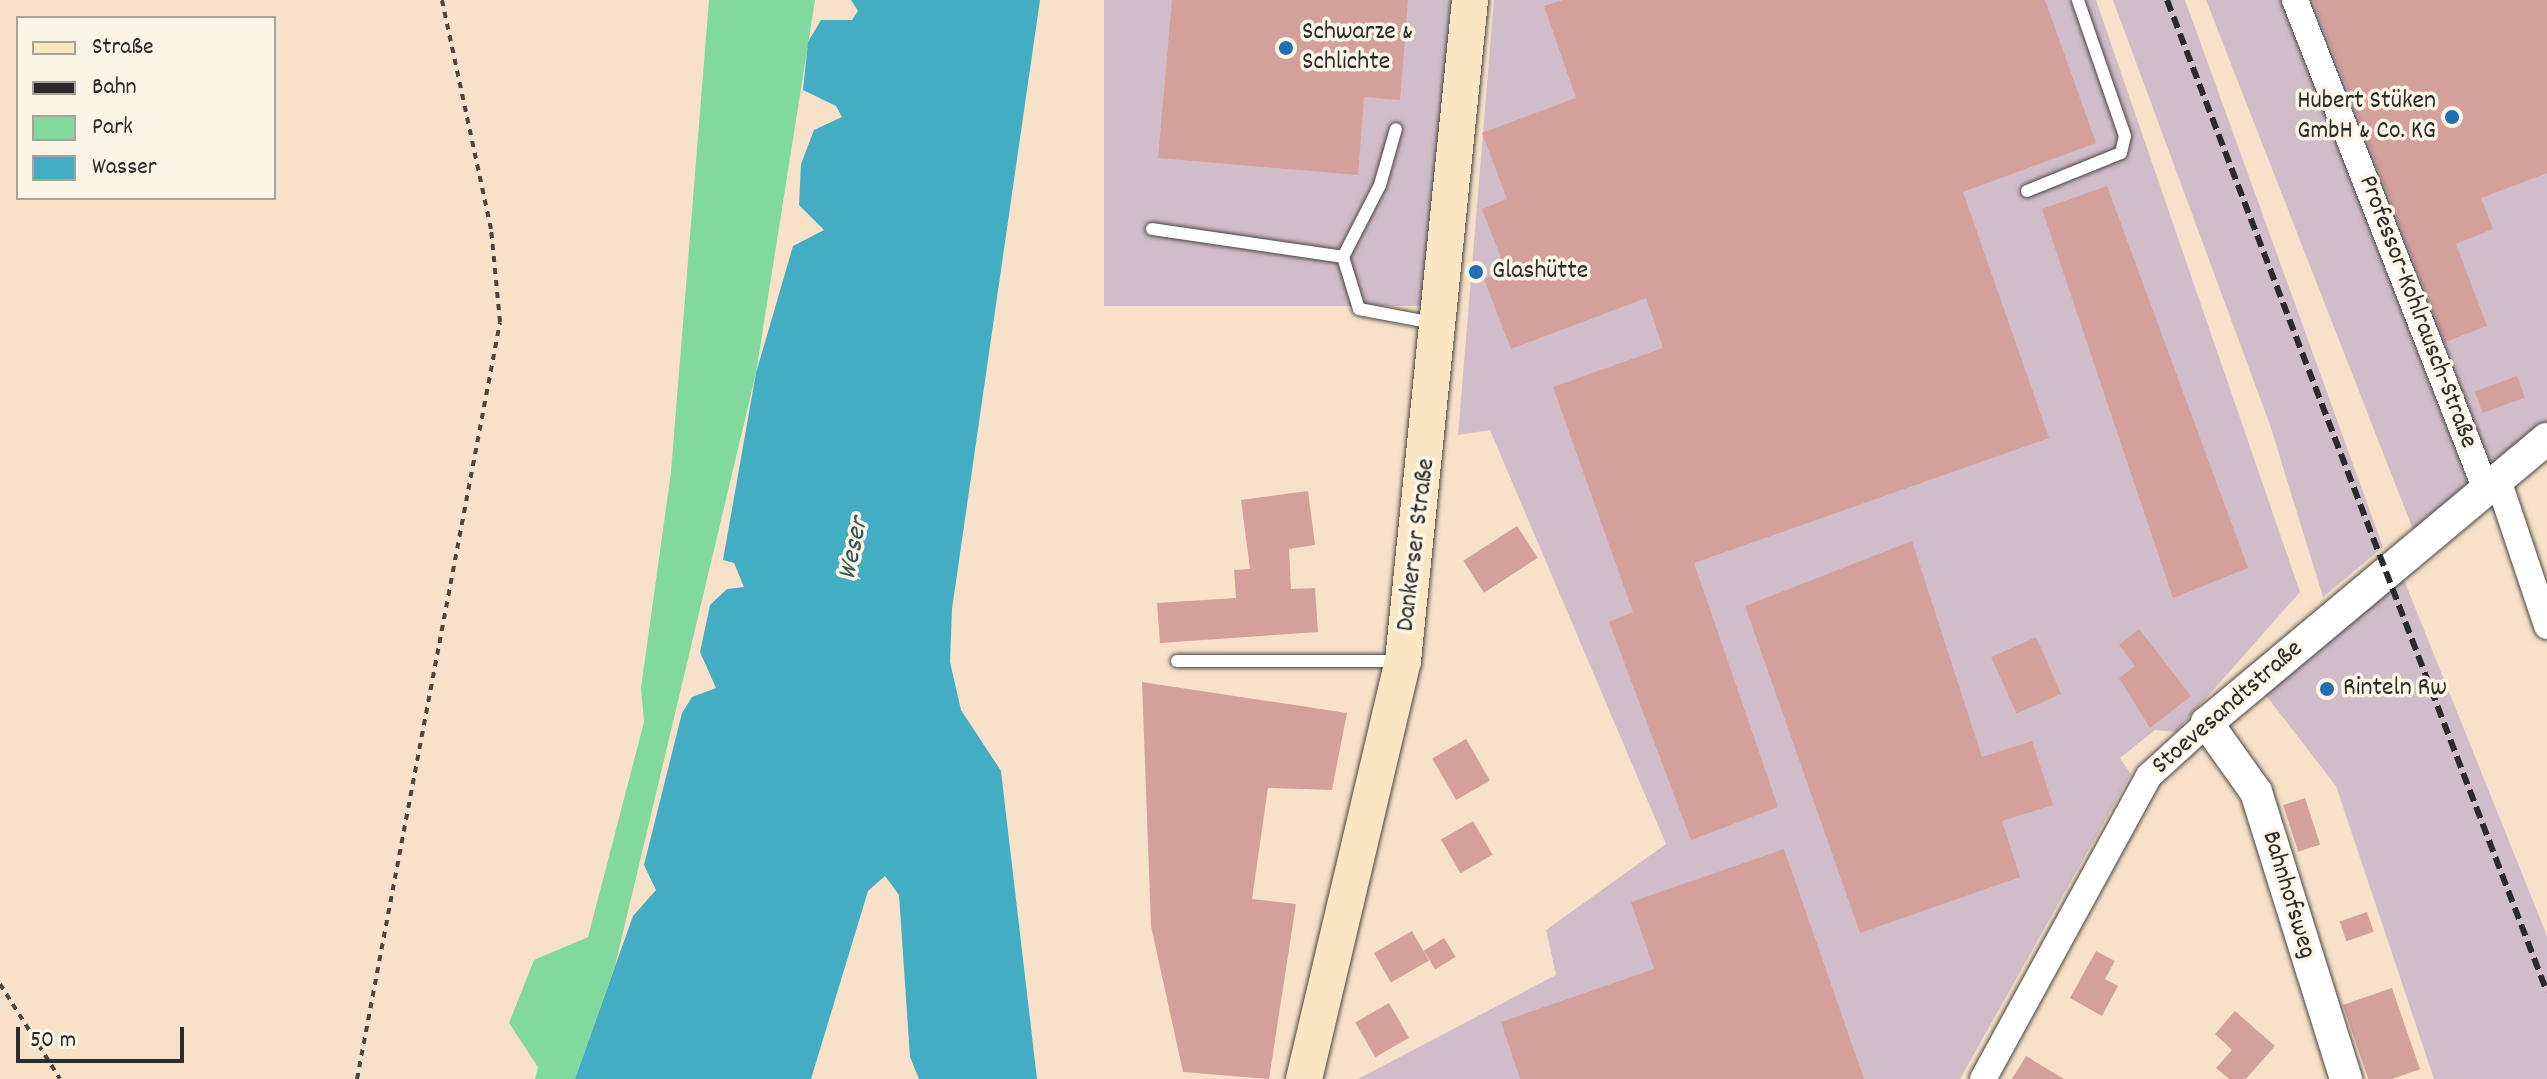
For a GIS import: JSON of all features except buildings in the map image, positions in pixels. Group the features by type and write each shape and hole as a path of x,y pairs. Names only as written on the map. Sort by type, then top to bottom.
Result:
{"main road":[{"name":"Dankerser Straße","path":"1304,1079 1403,661 1440,324 1470,0"}],"street":[{"name":"Professor-Kohlrausch-Straße","path":"2295,0 2547,626"},
{"name":"Stoevesandtstraße","path":"1983,1079 2149,776 2207,723 2547,439"},
{"name":"Bahnhofsweg","path":"2207,723 2256,792 2346,1079"}],"lane":[{"path":"2027,191 2121,153 2125,136 2078,0"},
{"path":"1396,129 1380,185 1343,257 1359,309 1440,324"},
{"path":"1152,229 1343,257"},
{"path":"1177,661 1403,661"}],"path":[{"path":"357,1079 500,322 491,229 442,0"},
{"path":"0,984 60,1079"}],"shaded area":[{"path":"1104,0 1456,0 1456,306 1104,306"},
{"path":"1494,0 2096,0 2300,592 2176,732 2155,730 2120,758 2131,774 1960,1079 1358,1079 1556,975 1546,930 1666,844 1490,430 1458,435"},
{"path":"2113,0 2185,0 2383,547 2323,597 2270,425"},
{"path":"2206,0 2547,0 2547,423 2414,532"},
{"path":"2402,575 2547,936 2547,1079 2434,1079 2336,786 2261,689"}],"green space":[{"path":"709,0 815,0 756,373 615,966 575,1079 535,1079 538,1067 509,1023 534,960 588,937 644,722 641,688 671,472"}],"water":[{"name":"Weser","path":"851,0 1040,0 952,609 950,662 961,710 1001,771 1037,1079 919,1079 910,1057 899,895 885,876 868,891 811,1079 575,1079 633,916 656,890 644,865 682,713 692,697 716,688 700,652 710,605 727,589 744,587 734,563 723,560 756,373 793,246 824,230 799,205 801,164 814,130 842,117 836,106 803,90 808,42 821,20 852,20 858,11"}],"railway":[{"path":"2167,0 2547,992"}],"place":[{"name":"Schwarze & Schlichte","path":"1286,48"},
{"name":"Hubert Stüken GmbH & Co. KG","path":"2452,117"},
{"name":"Glashütte","path":"1476,272"},
{"name":"Rinteln Rw","path":"2327,689"}]}
